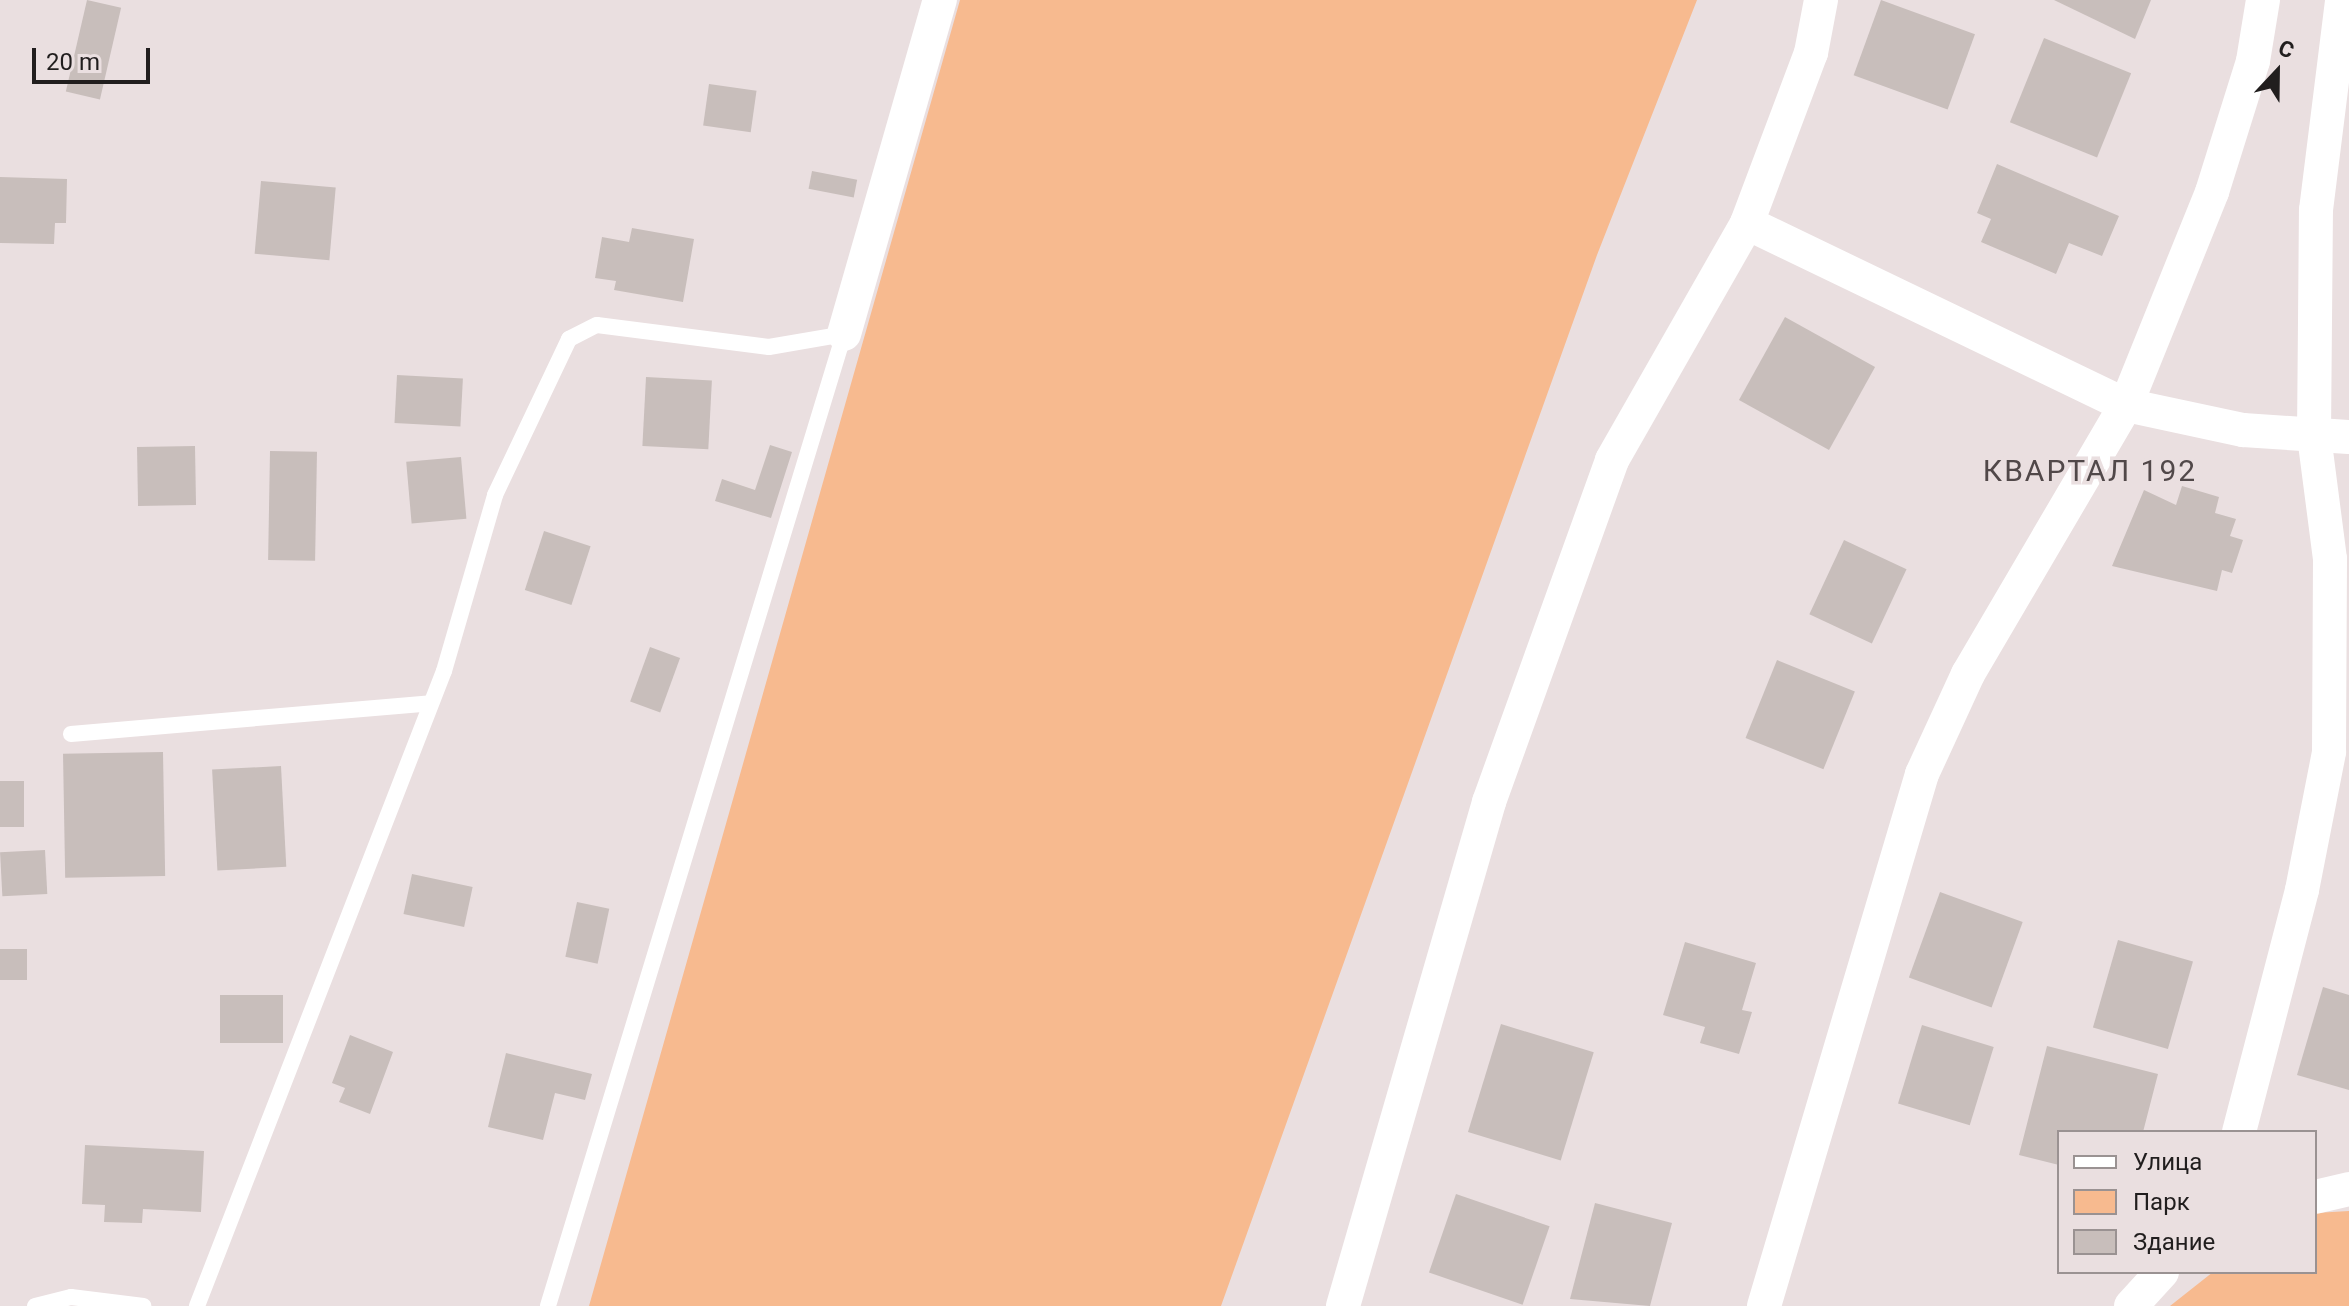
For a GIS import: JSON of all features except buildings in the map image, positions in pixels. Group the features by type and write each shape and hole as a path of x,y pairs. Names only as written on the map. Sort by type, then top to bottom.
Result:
{"street":[{"path":"844,334 940,0"},
{"path":"1343,1306 1489,802 1612,460 1747,223 1811,53 1821,0"},
{"path":"1764,1306 1922,774 1968,674 2126,405 2212,192 2253,61 2263,0"},
{"path":"2240,1130 2302,890 2329,752 2330,559 2314,435 2316,210 2342,0"},
{"path":"1747,223 2126,405 2243,430 2349,437"},
{"path":"2317,1197 2349,1189"},
{"path":"2131,1306 2160,1274"}],"lane":[{"path":"197,1306 431,703 495,495 569,339 597,325 769,347 844,334 548,1306"},
{"path":"71,734 431,703"},
{"path":"35,1306 71,1297 143,1306"}],"green space":[{"path":"960,0 1697,0 1597,255 1221,1306 589,1306"},
{"path":"2349,1211 2349,1306 2170,1306 2210,1274 2317,1274 2317,1213"}],"district":[{"name":"КВАРТАЛ 192","path":"2090,471"}]}
